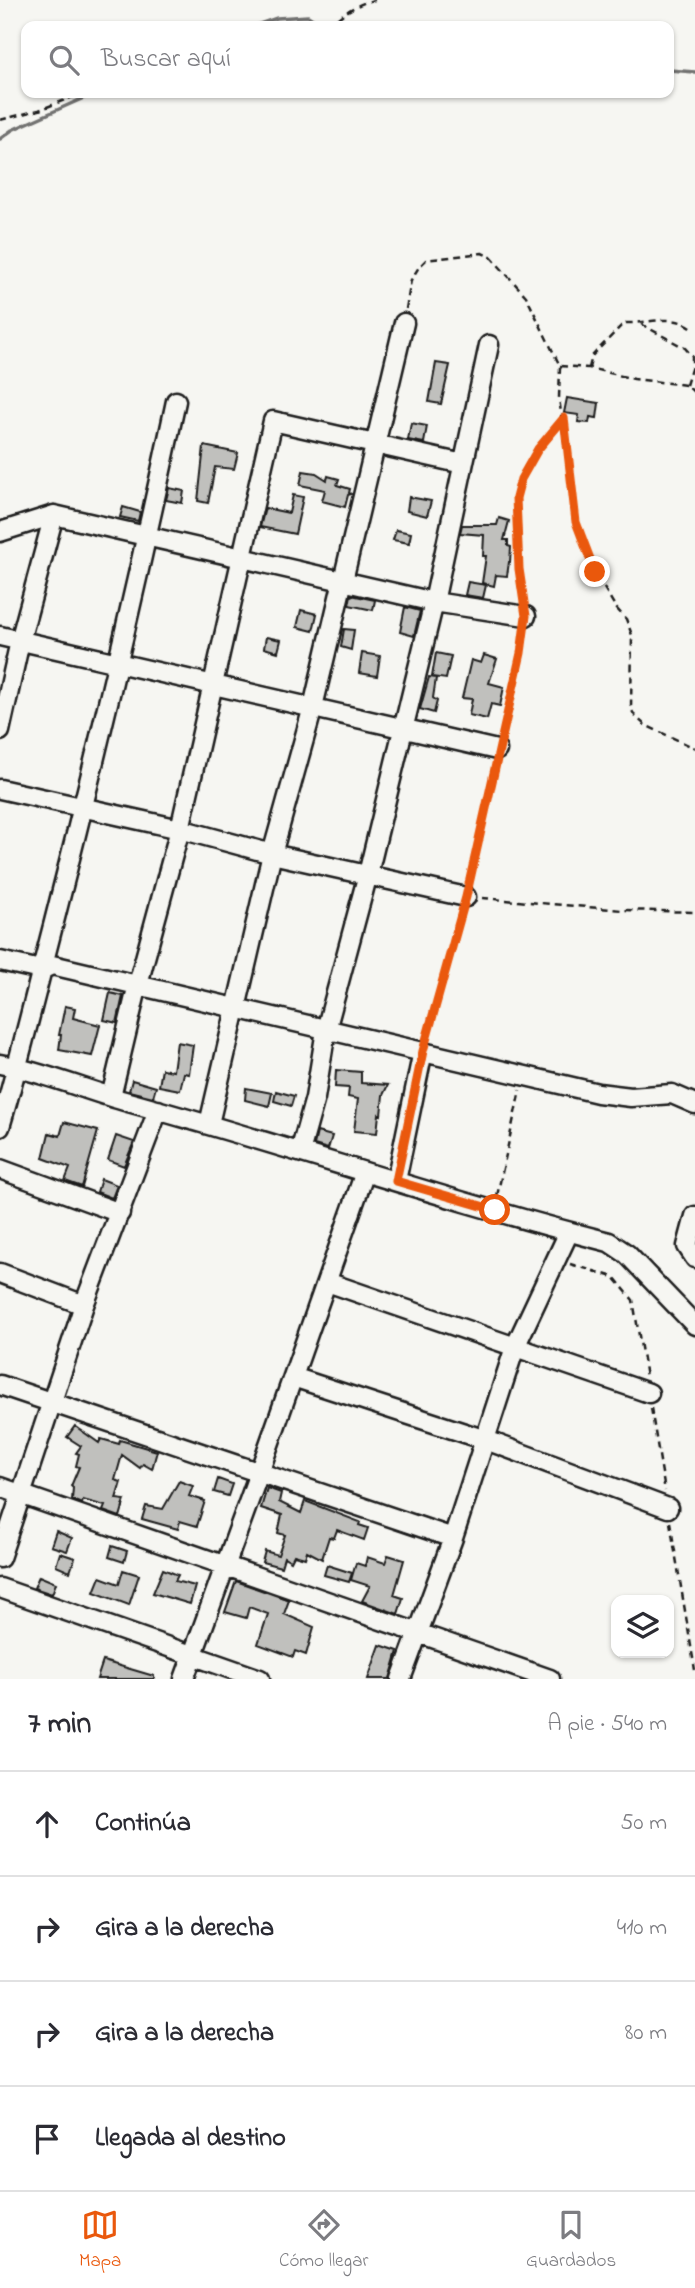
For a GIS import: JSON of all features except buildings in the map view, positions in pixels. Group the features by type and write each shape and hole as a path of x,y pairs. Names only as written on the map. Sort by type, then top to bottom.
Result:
{"street":[{"path":"209,1124 272,854 344,581 404,323"},
{"path":"300,1152 315,1098 326,1030 368,874 434,602 489,345"},
{"path":"0,1127 9,1066 41,970 83,808 176,401"},
{"path":"111,1097 180,829 272,422 463,464"},
{"path":"0,732 20,641 54,515"},
{"path":"0,532 54,515 434,602 526,616"},
{"path":"0,636 497,750"},
{"path":"0,789 466,897"},
{"path":"0,961 41,970 52,965 598,1093 631,1097 672,1094 695,1104"},
{"path":"396,1181 423,1051"},
{"path":"9,1066 609,1242 627,1254 695,1325"},
{"path":"0,1558 84,1305 158,1110"},
{"path":"0,1169 120,1213"},
{"path":"184,1679 365,1172"},
{"path":"695,1216 687,1245 695,1258"},
{"path":"401,1679 453,1538 515,1347 569,1232"},
{"path":"0,1273 84,1305"},
{"path":"327,1282 649,1393"},
{"path":"293,1377 486,1440 668,1508"},
{"path":"0,1384 453,1538"},
{"path":"0,1487 550,1679"},
{"path":"0,1588 260,1679"}],"path":[{"path":"334,21 368,1 375,0"},
{"path":"0,120 70,98"},
{"path":"404,323 411,280 426,260 482,253 491,257 526,296 560,366 559,398 564,418 576,522 595,572 616,608 626,619 632,635 631,709 645,726 695,748"},
{"path":"589,368 592,356 624,323 662,319 688,323 695,330"},
{"path":"640,323 685,348 692,356 686,386"},
{"path":"560,366 589,368 634,379 686,386 695,393"},
{"path":"423,1051 466,897 521,653 526,616 519,569 516,498 521,479 538,449 564,418"},
{"path":"466,897 622,910 695,912"},
{"path":"495,1210 524,1075"},
{"path":"556,1259 614,1277 633,1300 695,1670"}],"waterway":[{"path":"268,21 308,16 316,21"},
{"path":"674,70 695,72"},
{"path":"0,139 12,130 84,98"}],"route":[{"path":"495,1210 396,1181 423,1051 466,897 521,653 526,616 519,569 516,498 521,479 538,449 564,418 576,522 595,572"}]}
